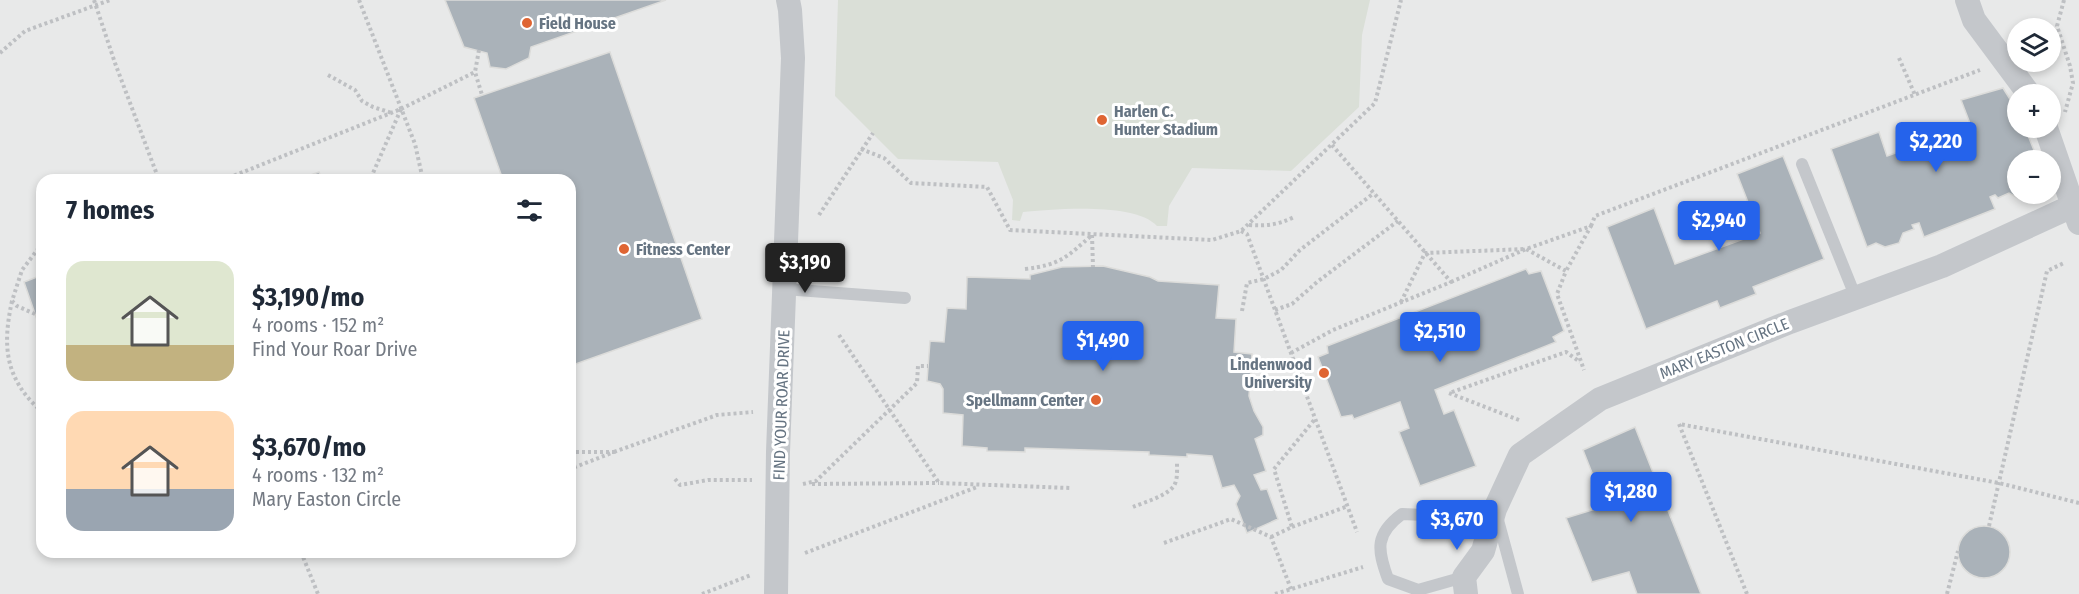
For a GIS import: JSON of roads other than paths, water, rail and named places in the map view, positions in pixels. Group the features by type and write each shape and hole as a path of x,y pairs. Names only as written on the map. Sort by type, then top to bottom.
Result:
{"street":[{"name":"FIND YOUR ROAR DRIVE","path":"776,594 778,452 792,58 788,0"},
{"path":"1966,0 1974,20 2022,84"},
{"path":"2049,138 2077,211"},
{"name":"MARY EASTON CIRCLE","path":"1465,586 1483,551 1495,509 1520,455 1600,399 1690,361 1942,266 2077,211"}],"lane":[{"path":"1802,164 1856,298"},
{"path":"784,289 905,298"},
{"path":"1465,586 1418,590 1388,579 1381,560 1381,541 1387,525 1402,514 1448,516 1495,509 1518,594"}],"place":[{"name":"Field House","path":"527,23"},
{"name":"Harlen C. Hunter Stadium","path":"1102,120"},
{"name":"Fitness Center","path":"624,249"},
{"name":"Lindenwood University","path":"1324,373"},
{"name":"Spellmann Center","path":"1096,400"}]}
